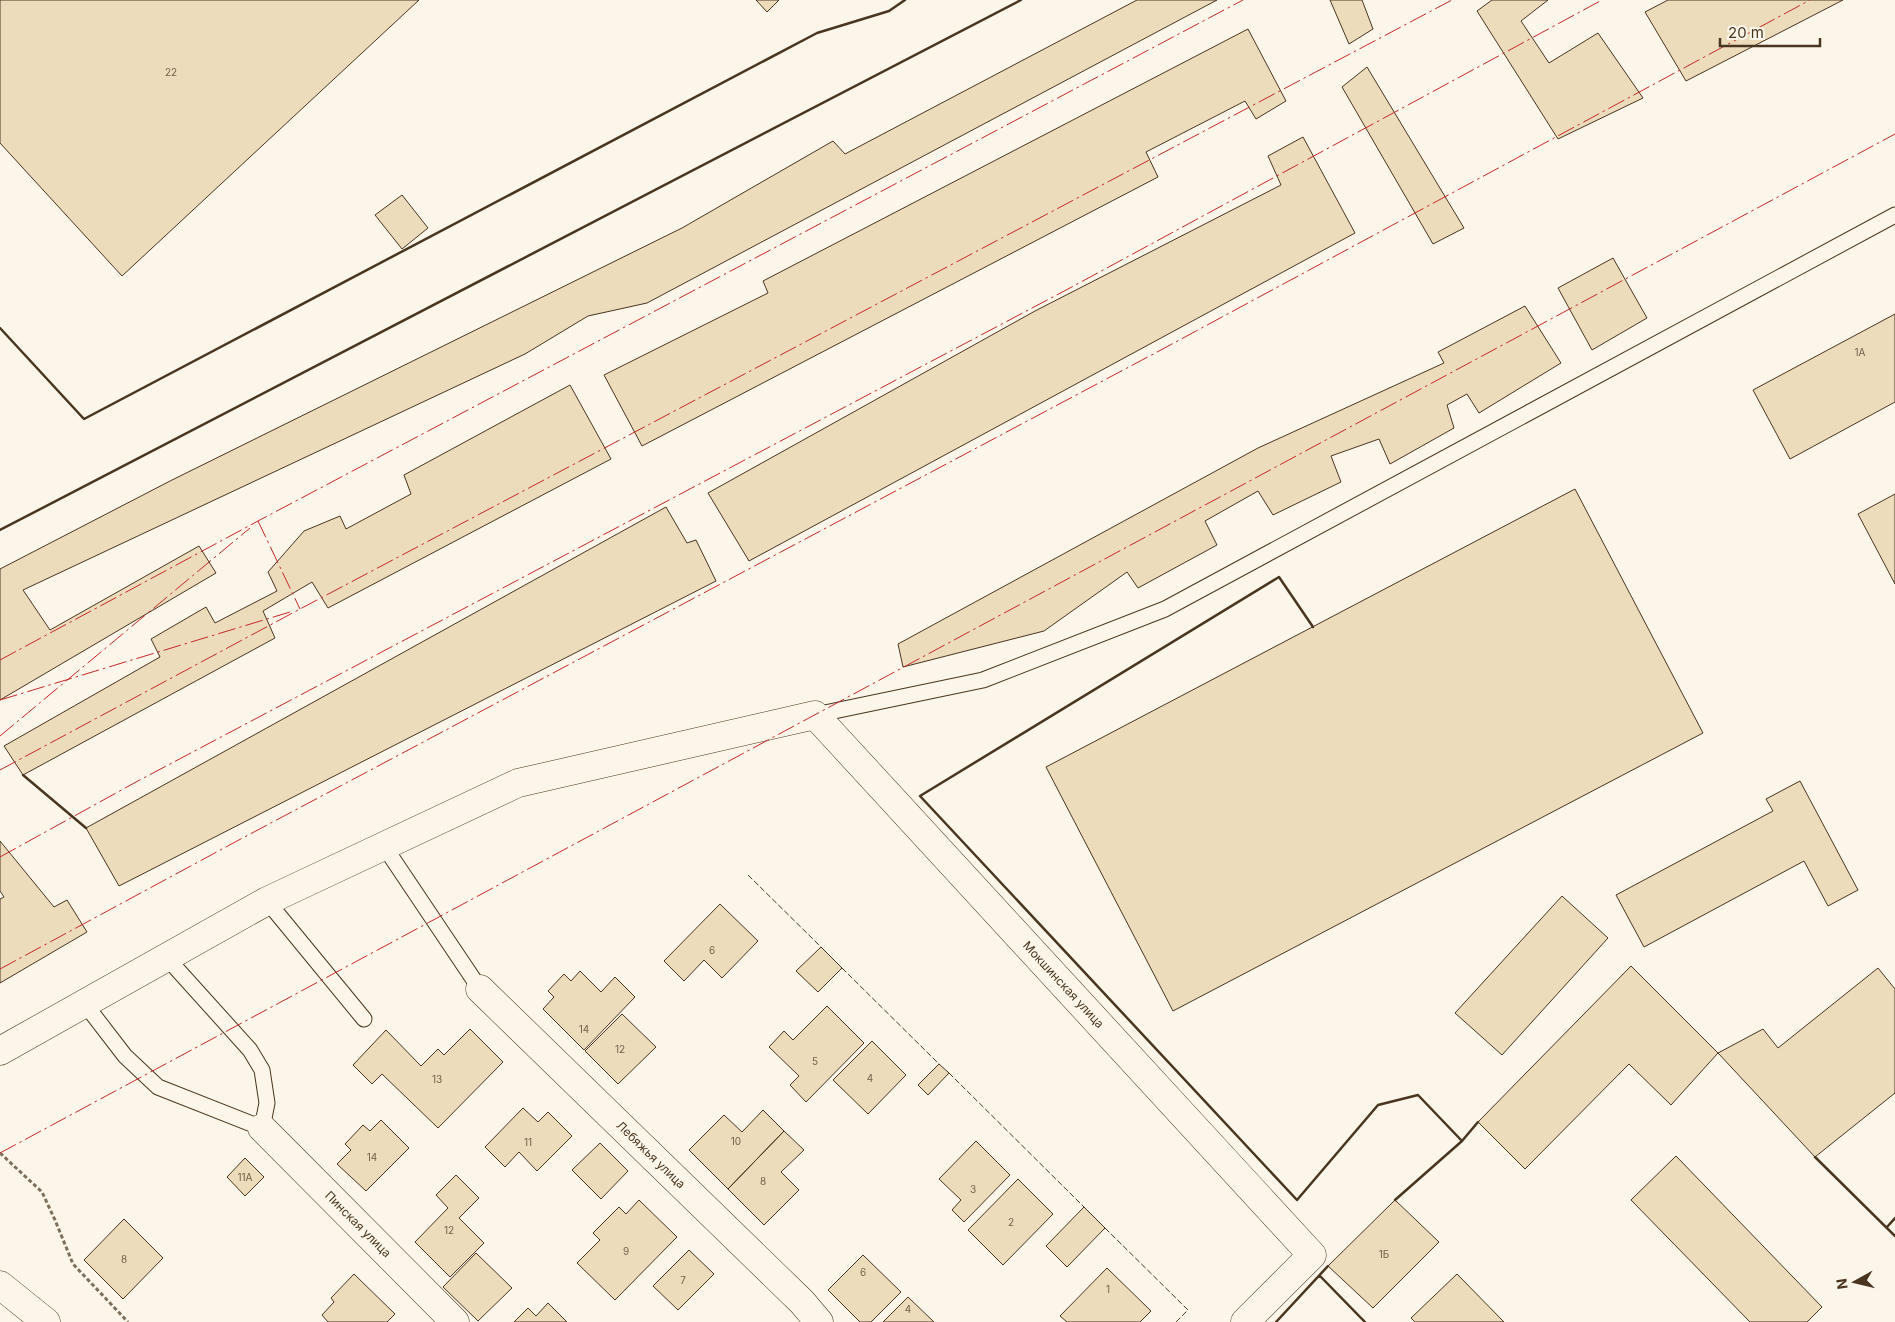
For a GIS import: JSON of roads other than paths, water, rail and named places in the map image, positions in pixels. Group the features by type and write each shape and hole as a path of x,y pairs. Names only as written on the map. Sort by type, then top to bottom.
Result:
{"street":[{"path":"0,1051 267,901 518,783 815,715"},
{"name":"Мокшинская улица","path":"815,715 1312,1255 1246,1322"},
{"name":"Лебяжья улица","path":"480,989 802,1302 819,1322"},
{"name":"Пинская улица","path":"262,1128 455,1322"},
{"path":"0,1285 46,1322"}],"lane":[{"path":"815,715 983,680 1165,609 1895,215"},
{"path":"384,846 480,989"},
{"path":"267,901 364,1019"},
{"path":"85,1004 125,1056 158,1088 262,1128 267,1102 262,1070 250,1050 167,958"}]}
